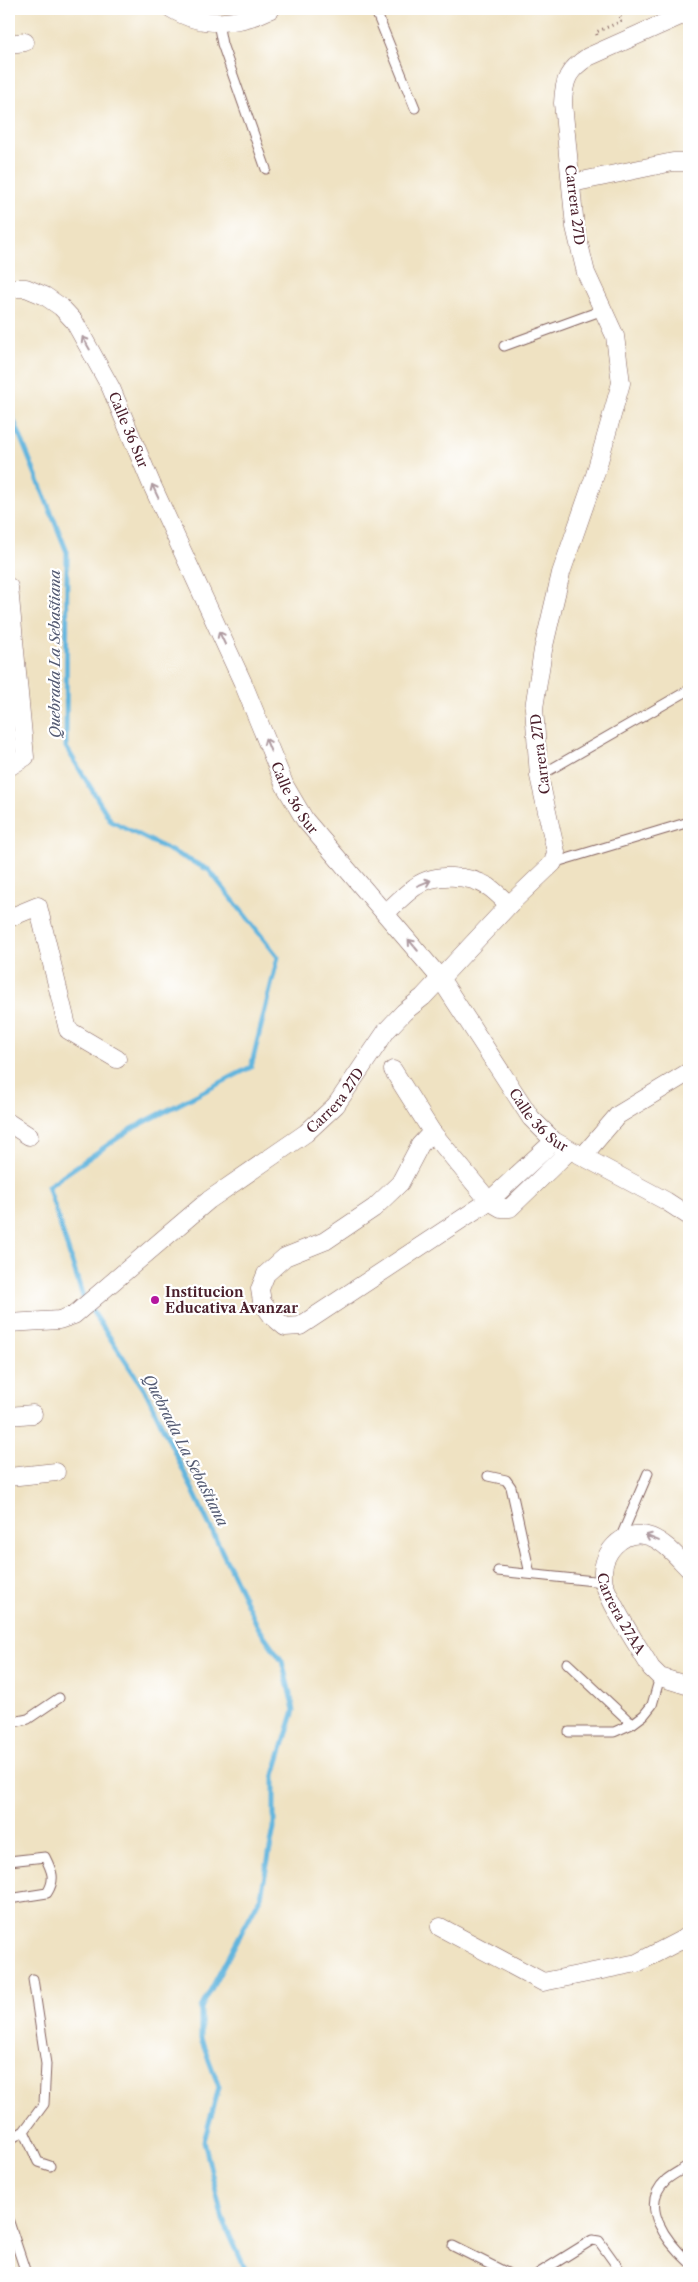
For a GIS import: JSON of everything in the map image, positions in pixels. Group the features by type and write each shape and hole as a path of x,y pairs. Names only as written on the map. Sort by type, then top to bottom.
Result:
{"street":[{"path":"172,9 201,22 218,23 244,19 271,9"},
{"name":"Carrera 27D","path":"9,1323 59,1320 74,1315 209,1200 306,1133 336,1105 387,1030 404,1012 423,997 509,905 554,863 556,852 539,776 534,708 543,650 562,572 595,475 621,383 615,336 586,273 575,227 563,103 564,83 575,66 603,49 689,12"},
{"path":"572,183 673,162 689,162"},
{"name":"Calle 36 Sur","path":"17,288 45,296 61,307 74,321 111,388 151,483 243,683 285,786 305,820 326,848 386,913 440,978 531,1118 554,1141 666,1201 689,1216"},
{"path":"9,587 25,756 9,767"},
{"path":"386,913 416,886 430,880 453,876 472,880 489,887 509,905"},
{"path":"9,918 38,906 68,1030 117,1059"},
{"path":"393,1070 432,1132 489,1201 501,1208 510,1208 618,1115 689,1072"},
{"path":"9,1123 29,1136"},
{"path":"432,1132 420,1145 400,1183 374,1208 325,1241 285,1258 266,1274 260,1289 262,1302 272,1316 285,1327 300,1326 489,1201 554,1141"},
{"path":"9,1416 33,1414"},
{"path":"9,1477 56,1472"},
{"path":"620,1539 637,1534 648,1536 664,1545 689,1569"},
{"name":"Carrera 27AA","path":"620,1539 606,1559 604,1582 642,1652 660,1677"},
{"path":"660,1677 689,1686"},
{"path":"440,1928 543,1982 637,1963 689,1936"}],"lane":[{"path":"375,9 414,108"},
{"path":"218,23 222,44 266,169"},
{"path":"504,346 603,310"},
{"path":"539,776 689,690"},
{"path":"554,863 689,822"},
{"path":"620,1539 648,1473"},
{"path":"488,1476 506,1480 511,1487 530,1574"},
{"path":"498,1571 604,1582"},
{"path":"567,1663 632,1724"},
{"path":"569,1732 614,1732 632,1724 644,1715 652,1705 660,1677"},
{"path":"9,1723 28,1719 59,1698"},
{"path":"9,1862 45,1857 53,1872 53,1884 47,1893 9,1900"},
{"path":"9,2140 24,2131 44,2104 46,2064 33,1979"},
{"path":"24,2131 38,2162 50,2166"},
{"path":"689,2165 666,2180 656,2194 653,2207 658,2221 678,2252 689,2262"},
{"path":"9,2222 11,2237 26,2273"},
{"path":"539,2273 592,2240 599,2241 622,2273"},
{"path":"452,2246 507,2273"}],"waterway":[{"name":"Quebrada La Sebastiana","path":"9,414 12,416 67,552 66,747 111,821 209,870 278,957 251,1067 131,1129 48,1186 83,1297 146,1392 258,1627 282,1661 294,1710 274,1775 274,1828 261,1896 201,2008 201,2039 219,2087 204,2141 223,2220 247,2273"}],"place":[{"name":"Institucion Educativa Avanzar","path":"155,1300"}]}
